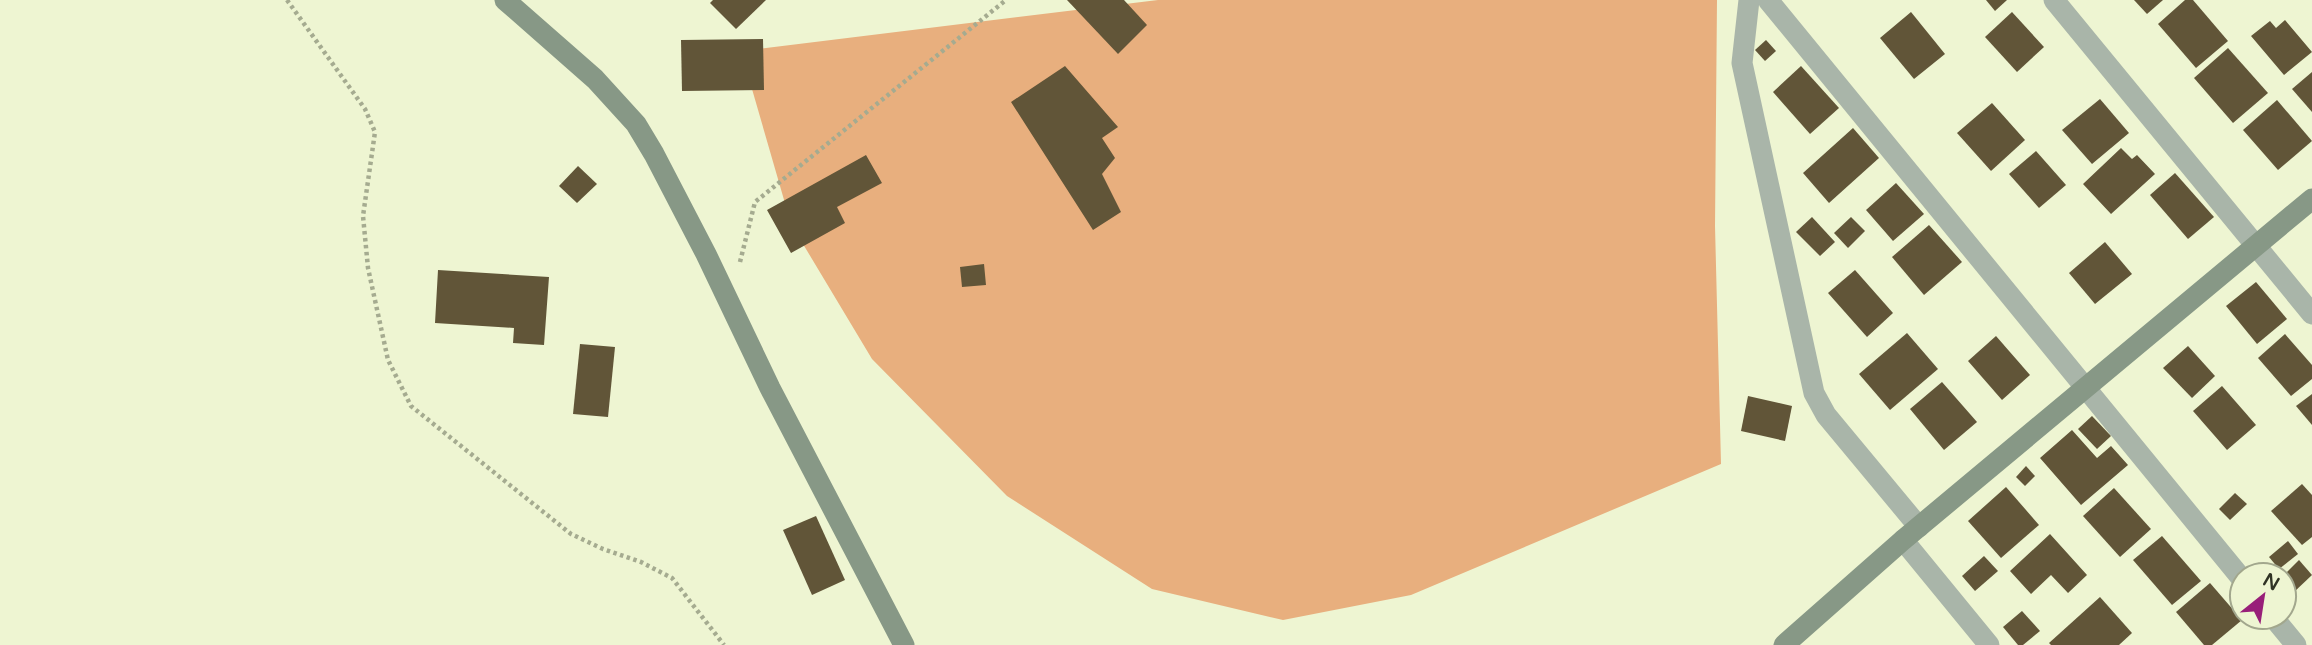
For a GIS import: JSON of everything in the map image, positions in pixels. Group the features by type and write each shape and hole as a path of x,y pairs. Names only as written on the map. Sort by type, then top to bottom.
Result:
{"street":[{"path":"505,0 594,79 636,124 730,303 769,388 904,645"},
{"path":"1749,0 1742,63 1814,393 1826,415 1989,645"},
{"path":"1768,0 2228,562"},
{"path":"2054,0 2312,314"},
{"path":"1784,645 2086,386 2312,199"},
{"path":"2284,631 2296,645"}],"path":[{"path":"287,0 365,109 375,132 363,216 368,268 388,360 411,406 571,534 641,562 671,578 724,645"},
{"path":"730,303 755,202 1006,0"}],"shaded area":[{"path":"1158,0 1717,0 1715,226 1721,464 1411,595 1283,620 1152,589 1007,496 872,359 791,224 741,51"}],"building":[{"path":"713,0 766,0 736,29 710,3"},
{"path":"1067,0 1124,0 1147,25 1118,54"},
{"path":"1986,0 2007,0 1995,11"},
{"path":"2134,0 2163,0 2147,14"},
{"path":"2185,0 2193,0 2228,41 2196,68 2158,24"},
{"path":"1911,12 1945,54 1914,79 1880,38"},
{"path":"2012,12 2044,47 2017,72 1985,37"},
{"path":"2285,20 2312,52 2284,75 2251,36 2270,21 2276,28"},
{"path":"763,39 764,90 682,91 681,40"},
{"path":"1766,40 1776,51 1765,61 1755,50"},
{"path":"2228,48 2268,93 2233,123 2194,78"},
{"path":"1065,66 1118,127 1102,138 1115,158 1102,174 1121,212 1093,230 1011,102"},
{"path":"1801,66 1839,108 1810,134 1773,92"},
{"path":"2312,72 2312,112 2292,89"},
{"path":"2100,99 2129,133 2092,164 2062,130"},
{"path":"2277,100 2312,141 2278,170 2243,130"},
{"path":"1992,103 2025,140 1991,171 1957,133"},
{"path":"1853,128 1879,158 1829,203 1803,173"},
{"path":"2121,148 2132,159 2137,155 2155,174 2111,214 2083,184"},
{"path":"2036,151 2066,185 2039,208 2009,174"},
{"path":"866,155 882,183 837,207 845,223 791,253 767,210"},
{"path":"578,166 597,184 577,203 559,186"},
{"path":"2175,173 2214,217 2188,239 2150,195"},
{"path":"1896,183 1924,214 1893,241 1866,210"},
{"path":"1812,217 1835,242 1820,256 1796,232"},
{"path":"1851,217 1865,231 1848,248 1834,233"},
{"path":"1929,225 1962,262 1924,295 1892,257"},
{"path":"2105,242 2132,274 2095,304 2069,273"},
{"path":"984,264 986,285 962,287 960,267"},
{"path":"438,270 549,277 544,345 513,343 514,328 435,323"},
{"path":"1855,270 1893,313 1867,337 1828,293"},
{"path":"2256,282 2287,319 2257,344 2226,306"},
{"path":"1907,333 1938,369 1890,410 1859,374"},
{"path":"2285,334 2312,365 2312,379 2291,396 2258,358"},
{"path":"1996,336 2030,375 2002,400 1968,361"},
{"path":"580,344 615,347 608,417 573,414"},
{"path":"2188,346 2215,376 2192,398 2163,368"},
{"path":"1942,382 1977,422 1944,450 1910,409"},
{"path":"2222,386 2256,425 2227,450 2193,411"},
{"path":"2312,394 2312,425 2296,406"},
{"path":"1748,396 1792,406 1785,441 1741,431"},
{"path":"2092,416 2111,436 2097,449 2078,429"},
{"path":"2072,430 2097,458 2111,446 2128,465 2081,505 2040,458"},
{"path":"2026,466 2035,476 2025,486 2016,477"},
{"path":"2302,484 2312,495 2312,537 2302,545 2271,511"},
{"path":"2006,487 2039,525 2001,558 1968,521"},
{"path":"2114,488 2151,529 2120,557 2083,516"},
{"path":"2235,493 2247,504 2230,520 2219,509"},
{"path":"816,516 845,580 812,595 783,530"},
{"path":"2050,534 2087,575 2068,593 2051,575 2031,594 2010,571"},
{"path":"2162,536 2201,581 2172,605 2133,560"},
{"path":"2288,541 2298,554 2289,561 2272,561 2269,557"},
{"path":"1984,556 1998,571 1975,591 1962,576"},
{"path":"2298,561 2312,575 2298,588"},
{"path":"2210,583 2228,604 2229,631 2212,645 2204,645 2176,612"},
{"path":"2100,597 2132,633 2119,645 2049,643"},
{"path":"2022,611 2040,631 2023,645 2018,645 2003,627"}]}
